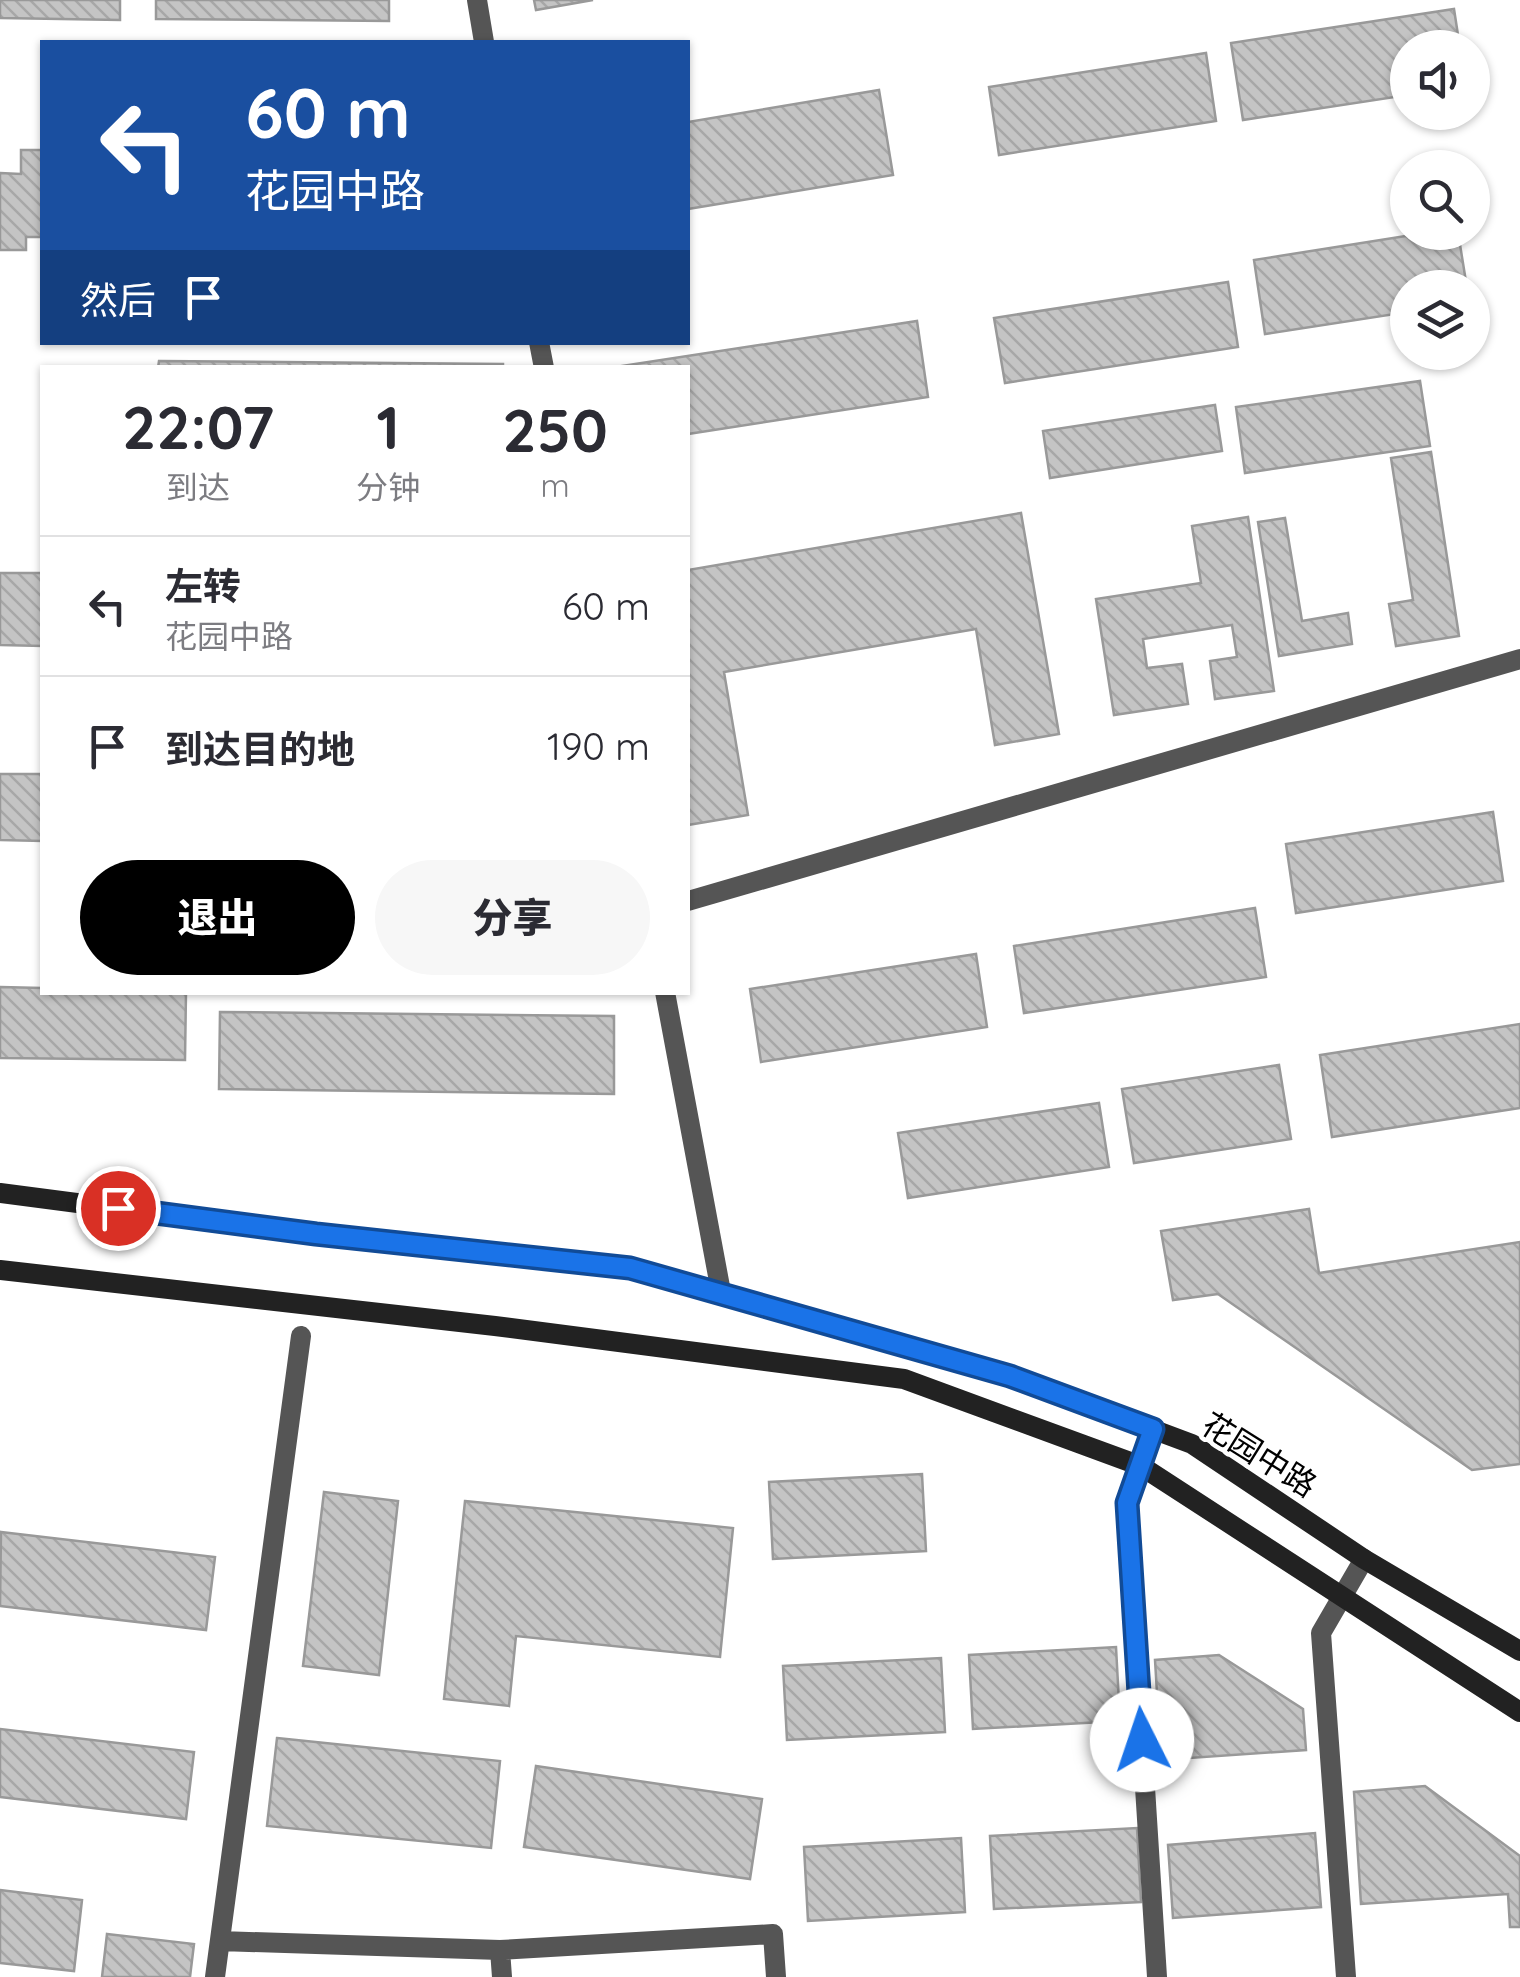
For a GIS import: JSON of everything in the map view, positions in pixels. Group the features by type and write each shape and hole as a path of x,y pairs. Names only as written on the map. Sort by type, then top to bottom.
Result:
{"main road":[{"name":"花园中路","path":"0,1193 316,1234 630,1268 1010,1376 1192,1444 1364,1559 1520,1651"},
{"path":"0,1270 495,1326 904,1379 1140,1466 1520,1712"}],"street":[{"path":"477,0 484,40"},
{"path":"690,900 1520,659"},
{"path":"667,995 720,1292"},
{"path":"215,1977 300,1336"},
{"path":"1153,1429 1127,1503 1157,1977"},
{"path":"1346,1977 1322,1634 1364,1559"},
{"path":"220,1941 500,1950 773,1934 776,1977"},
{"path":"500,1950 502,1977"}],"building":[{"path":"0,0 120,0 120,20 0,18"},
{"path":"156,0 389,0 389,21 156,19"},
{"path":"534,0 593,0 536,10"},
{"path":"1454,9 1457,30 1390,30 1390,98 1243,120 1231,43"},
{"path":"1206,53 1216,121 999,155 989,87"},
{"path":"879,90 893,175 690,209 690,122"},
{"path":"21,150 40,150 40,237 26,237 26,250 0,250 0,173 21,174"},
{"path":"1390,238 1390,250 1461,250 1464,270 1390,270 1390,315 1265,334 1254,260"},
{"path":"1228,282 1238,347 1005,383 994,318"},
{"path":"917,321 928,397 690,434 690,365 629,365"},
{"path":"159,361 503,364 503,365 158,365"},
{"path":"1420,381 1430,446 1245,473 1236,407"},
{"path":"1215,405 1222,451 1050,478 1043,431"},
{"path":"1431,452 1459,636 1396,646 1389,604 1413,600 1391,458"},
{"path":"1021,513 1059,734 995,745 976,629 724,672 748,815 690,825 690,570"},
{"path":"1248,517 1274,691 1215,699 1210,661 1237,657 1232,625 1143,639 1147,668 1182,664 1188,704 1114,715 1096,599 1201,583 1192,526"},
{"path":"1285,518 1302,621 1348,613 1352,644 1279,656 1258,522"},
{"path":"0,573 40,573 40,646 0,645"},
{"path":"0,774 40,774 40,841 0,840"},
{"path":"1493,812 1503,881 1296,913 1286,844"},
{"path":"1255,908 1266,977 1024,1013 1014,946"},
{"path":"976,954 987,1027 761,1062 750,989"},
{"path":"0,987 40,988 40,995 186,995 185,1060 0,1058"},
{"path":"220,1012 614,1016 614,1094 219,1089"},
{"path":"1520,1024 1520,1108 1332,1137 1320,1055"},
{"path":"1279,1065 1291,1139 1134,1163 1122,1089"},
{"path":"1099,1103 1109,1167 908,1198 898,1133"},
{"path":"1309,1209 1319,1273 1520,1242 1520,1464 1472,1470 1218,1294 1173,1300 1161,1231"},
{"path":"922,1474 926,1551 773,1559 769,1482"},
{"path":"324,1492 398,1501 379,1675 303,1666"},
{"path":"465,1501 733,1528 720,1657 516,1636 509,1706 444,1699"},
{"path":"1,1532 215,1557 206,1630 0,1606"},
{"path":"1116,1647 1120,1721 973,1729 969,1655"},
{"path":"1219,1655 1303,1709 1306,1750 1161,1760 1155,1660"},
{"path":"941,1658 945,1732 787,1740 783,1666"},
{"path":"0,1729 194,1752 186,1819 0,1797"},
{"path":"277,1738 500,1761 491,1848 267,1826"},
{"path":"536,1766 762,1799 750,1879 524,1847"},
{"path":"1425,1786 1520,1856 1520,1927 1510,1927 1508,1894 1361,1904 1354,1792"},
{"path":"1137,1828 1141,1902 994,1909 990,1836"},
{"path":"1315,1833 1321,1907 1173,1918 1168,1845"},
{"path":"961,1838 965,1912 808,1921 804,1847"},
{"path":"0,1890 82,1900 74,1971 0,1963"},
{"path":"107,1934 194,1944 190,1977 102,1977"}],"route":[{"path":"118,1208 630,1268 1010,1376 1153,1429 1127,1503 1142,1740"}]}
